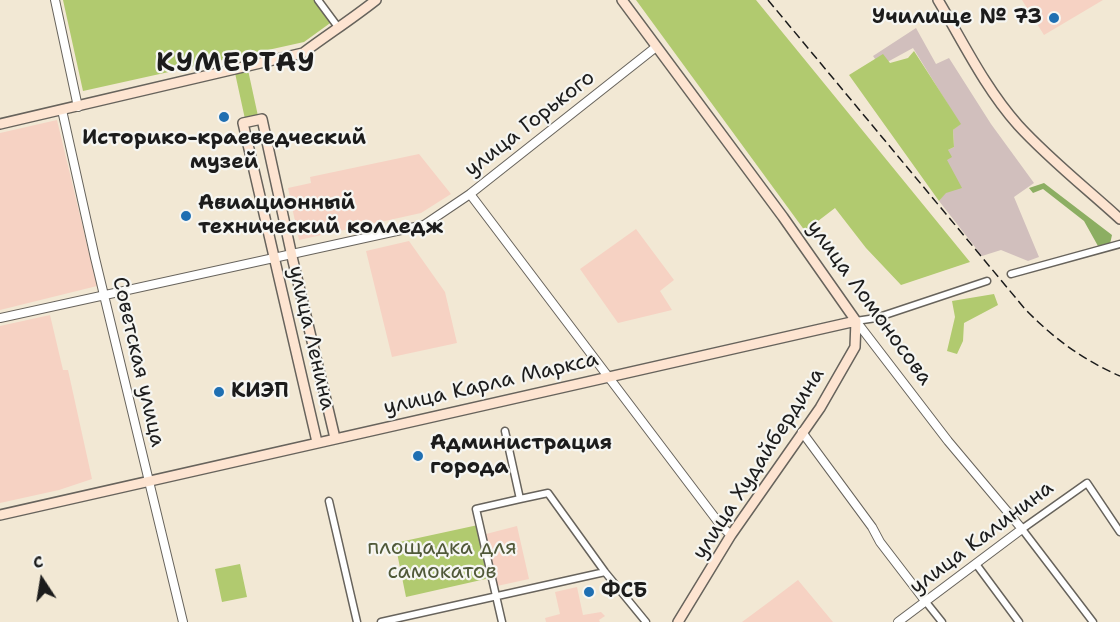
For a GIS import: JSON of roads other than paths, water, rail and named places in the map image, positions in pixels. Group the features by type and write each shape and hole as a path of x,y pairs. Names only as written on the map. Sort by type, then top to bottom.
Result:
{"main road":[{"path":"0,124 303,53 338,27 352,20 376,0"},
{"name":"улица Ломоносова","path":"622,0 783,217 856,321"},
{"path":"938,0 981,73 1018,124 1054,160 1120,219"},
{"name":"улица Ленина","path":"317,442 243,123 262,119 291,254 335,438"},
{"name":"улица Карла Маркса","path":"0,515 856,321"},
{"name":"улица Худайбердина","path":"678,622 731,535 820,408 855,347 856,321"}],"street":[{"path":"55,0 78,107"},
{"path":"318,0 338,27"},
{"name":"улица Горького","path":"0,318 424,225 470,194 656,47"},
{"name":"Советская улица","path":"62,110 148,482 183,622"},
{"path":"470,194 722,527 731,535"},
{"path":"1011,274 1120,244"},
{"name":"улица Карла Маркса","path":"856,321 876,318 987,282"},
{"name":"улица Ломоносова","path":"856,321 948,441 1022,529 1093,622"},
{"path":"505,431 519,499"},
{"path":"802,432 872,527 880,542 942,622"},
{"name":"улица Калинина","path":"898,622 1087,483 1120,532"},
{"path":"502,622 476,509 548,493 605,572 646,622"},
{"path":"328,501 357,622"},
{"path":"976,564 1019,622"},
{"path":"381,622 605,572"}],"railway":[{"path":"768,0 1025,309 1069,347 1093,363 1120,376"}],"place":[{"name":"Училище № 73","path":"1054,18"},
{"name":"Историко-краеведческий музей","path":"224,117"},
{"name":"Авиационный технический колледж","path":"186,216"},
{"name":"КИЭП","path":"219,392"},
{"name":"Администрация города","path":"418,456"},
{"name":"ФСБ","path":"589,592"}],"district":[{"name":"КУМЕРТАУ","path":"236,64"}],"park label":[{"name":"площадка для самокатов","path":"442,561"}]}
